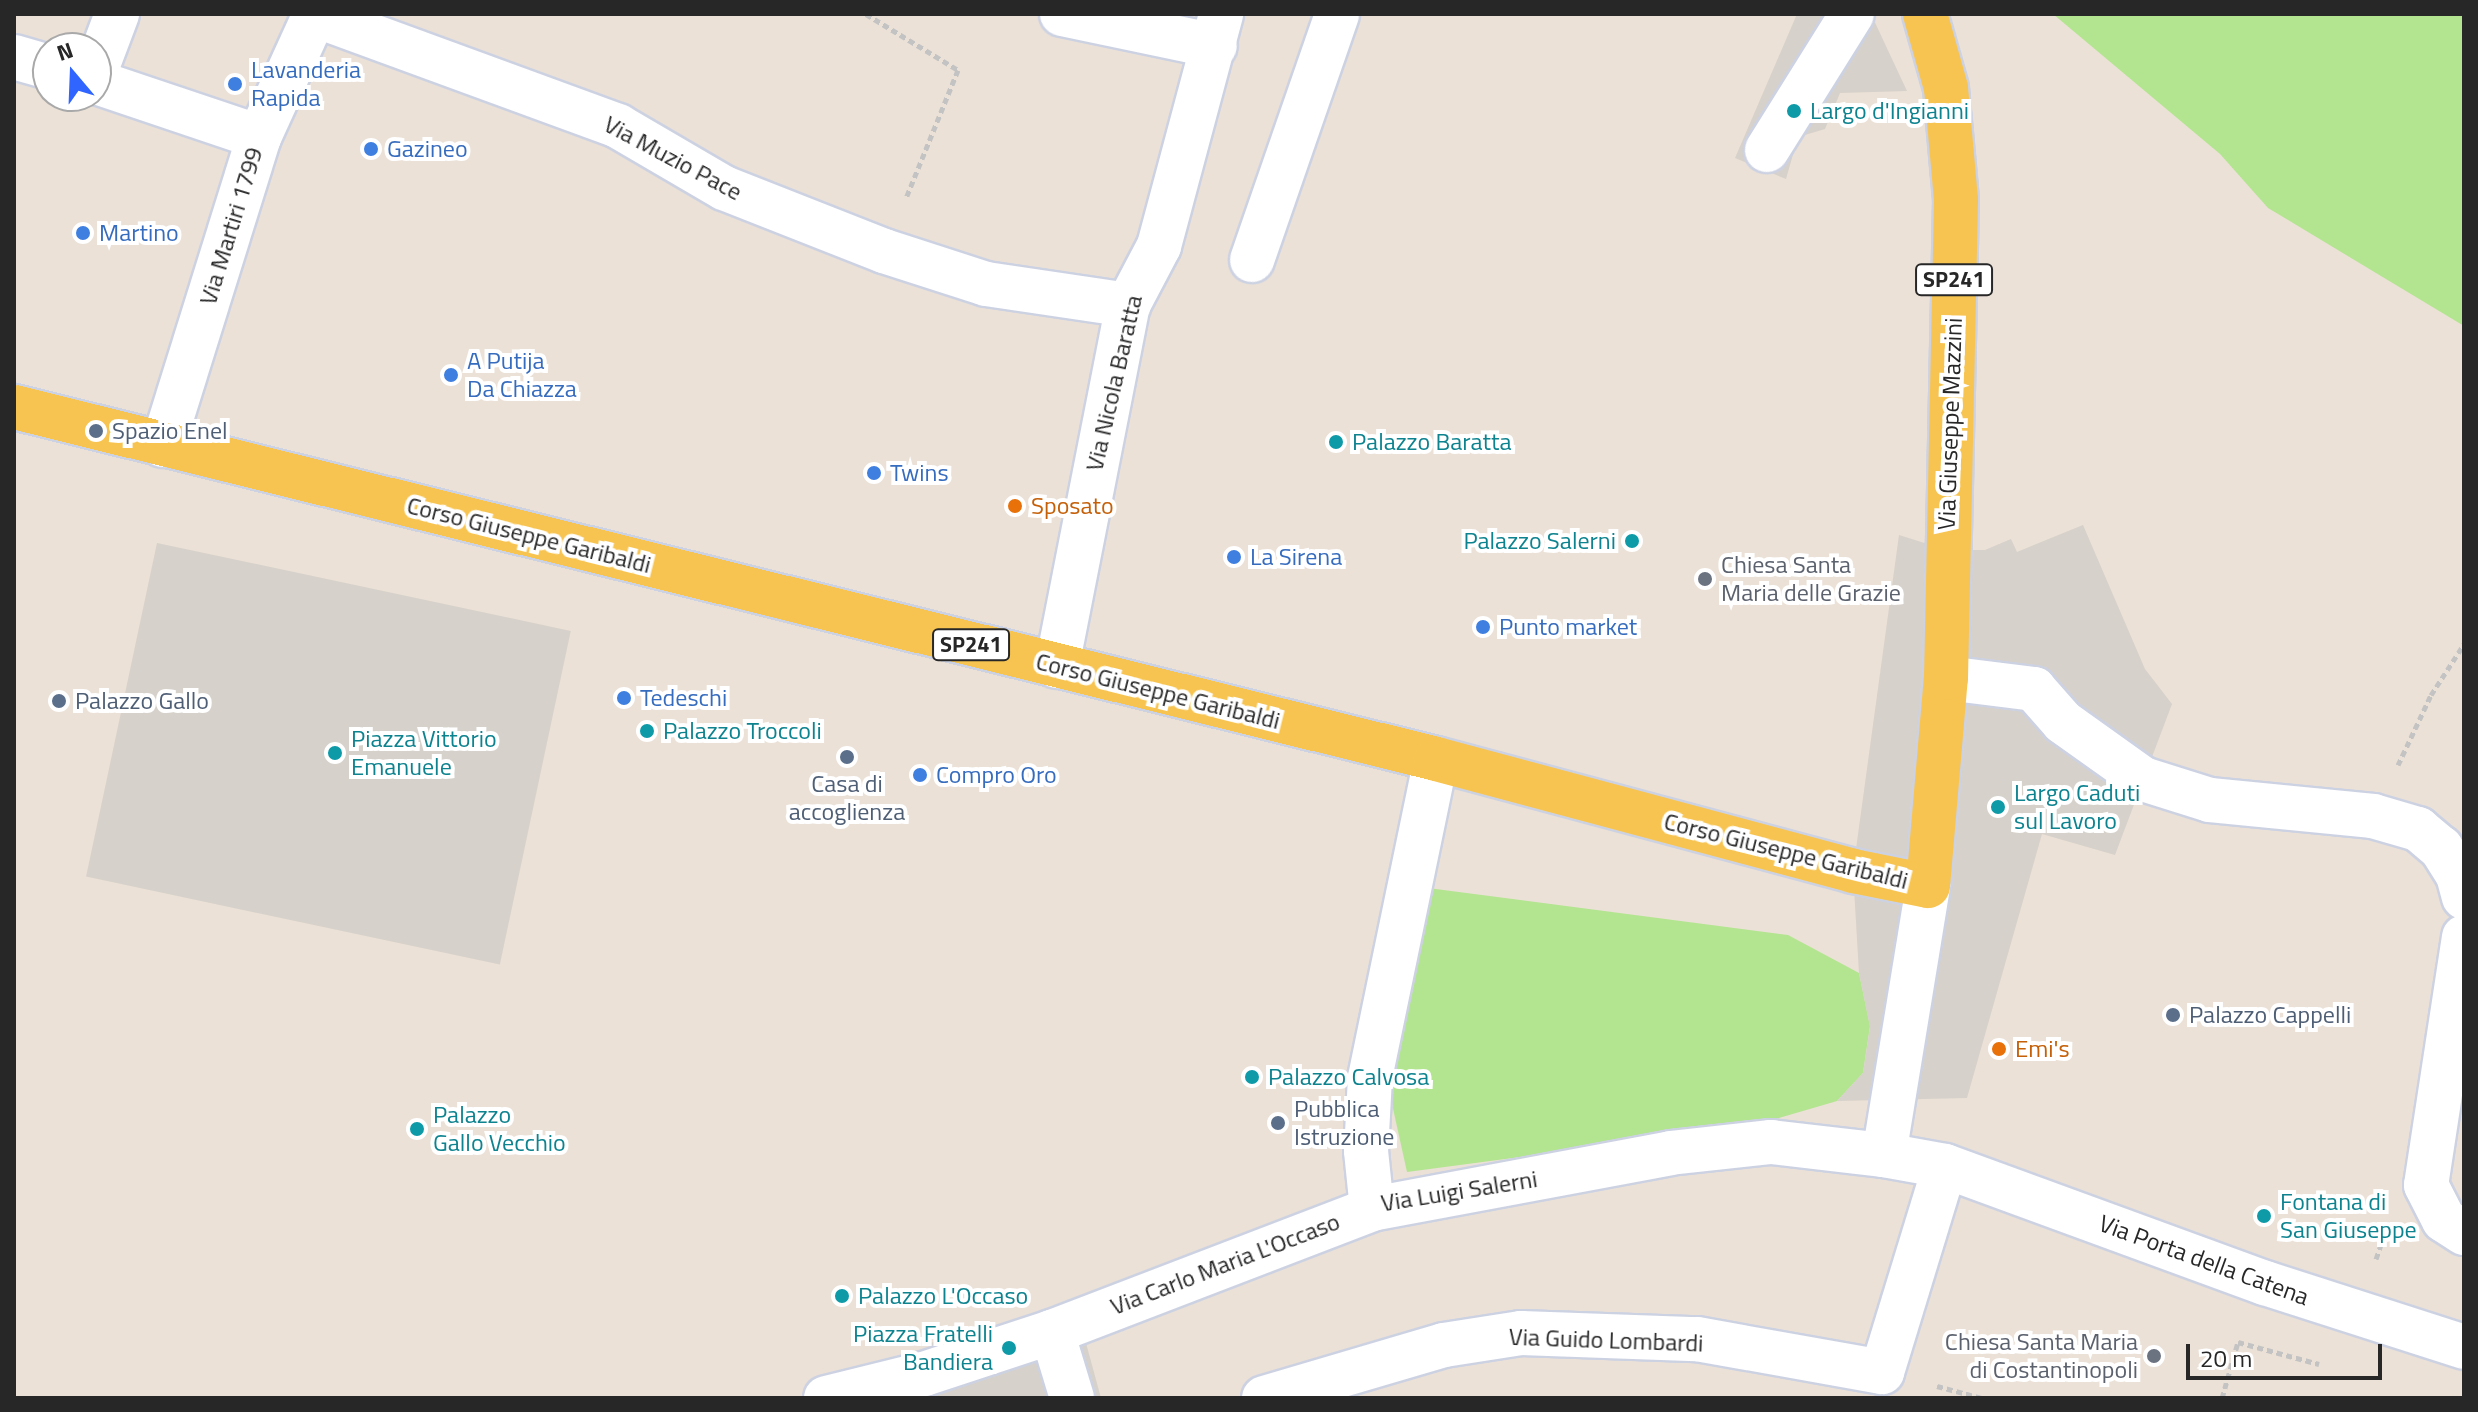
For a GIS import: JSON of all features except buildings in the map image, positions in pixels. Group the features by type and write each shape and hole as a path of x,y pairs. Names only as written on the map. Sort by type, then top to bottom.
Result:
{"main road":[{"name":"Via Giuseppe Mazzini","path":"1925,14 1946,88 1956,200 1946,678"},
{"name":"Corso Giuseppe Garibaldi","path":"14,407 1436,759 1853,871 1928,886"},
{"name":"SP241","path":"1928,886 1946,678"}],"street":[{"path":"1062,14 1218,30"},
{"path":"1252,260 1337,14"},
{"path":"1767,150 1852,14"},
{"name":"Via Muzio Pace","path":"315,15 618,126 724,188 884,251 986,284 1128,305"},
{"name":"Via Martiri 1799","path":"163,445 259,137 315,15"},
{"name":"Via Nicola Baratta","path":"1057,666 1128,305 1159,246 1218,30"},
{"path":"112,87 259,137"},
{"path":"1946,678 2034,689 2063,722 2143,779 2210,800 2373,816 2418,829 2441,848 2458,875 2464,897"},
{"name":"Via Luigi Salerni","path":"1436,759 1370,1078 1366,1151 1372,1209 1685,1151 1771,1142 1884,1155 1945,1166"},
{"path":"1884,1155 1928,886"},
{"path":"2464,937 2426,1185 2444,1220 2464,1233"},
{"name":"Via Porta della Catena","path":"1945,1166 2265,1283 2464,1347"},
{"name":"Via Guido Lombardi","path":"1264,1398 1444,1345 1521,1333 1697,1339 1882,1372 1945,1166"},
{"name":"Via Carlo Maria L'Occaso","path":"1066,1326 1372,1209"},
{"path":"826,1398 924,1374 1066,1326 1072,1398"}],"path":[{"path":"866,14 958,70 884,251"},
{"path":"2373,816 2431,695 2464,644"},
{"path":"2222,1398 2238,1342 2330,1368"}],"green space":[{"path":"2053,14 2464,14 2464,326 2268,208 2220,154"},
{"path":"1428,888 1788,935 1859,973 1870,1026 1863,1073 1837,1101 1752,1126 1407,1172 1390,1095"}],"shaded area":[{"name":"Largo d'Ingianni","path":"1797,14 1871,14 1907,91 1840,93 1825,129 1798,137 1786,179 1735,158"},
{"name":"Largo Caduti sul Lavoro","path":"2083,525 2145,669 2172,704 2115,855 2042,834 1967,1098 1837,1101 1863,1073 1870,1027 1859,973 1853,871 1899,535 1947,550 1985,550 2011,539 2017,552"},
{"name":"Piazza Vittorio Emanuele","path":"157,543 571,631 500,964 86,877"},
{"name":"Piazza Fratelli Bandiera","path":"1048,1312 1083,1332 1101,1398 932,1398 917,1355 932,1353 930,1343"}],"place":[{"name":"Lavanderia Rapida","path":"235,84"},
{"name":"Largo d'Ingianni","path":"1794,111"},
{"name":"Gazineo","path":"371,149"},
{"name":"Martino","path":"83,233"},
{"name":"A Putija Da Chiazza","path":"451,375"},
{"name":"Spazio Enel","path":"96,431"},
{"name":"Palazzo Baratta","path":"1336,442"},
{"name":"Twins","path":"874,473"},
{"name":"Sposato","path":"1015,506"},
{"name":"Palazzo Salerni","path":"1632,541"},
{"name":"La Sirena","path":"1234,557"},
{"name":"Chiesa Santa Maria delle Grazie","path":"1705,579"},
{"name":"Punto market","path":"1483,627"},
{"name":"Tedeschi","path":"624,698"},
{"name":"Palazzo Gallo","path":"59,701"},
{"name":"Palazzo Troccoli","path":"647,731"},
{"name":"Piazza Vittorio Emanuele","path":"335,753"},
{"name":"Casa di accoglienza","path":"847,757"},
{"name":"Compro Oro","path":"920,775"},
{"name":"Largo Caduti sul Lavoro","path":"1998,807"},
{"name":"Palazzo Cappelli","path":"2173,1015"},
{"name":"Emi's","path":"1999,1049"},
{"name":"Palazzo Calvosa","path":"1252,1077"},
{"name":"Pubblica Istruzione","path":"1278,1123"},
{"name":"Palazzo Gallo Vecchio","path":"417,1129"},
{"name":"Fontana di San Giuseppe","path":"2264,1216"},
{"name":"Palazzo L'Occaso","path":"842,1296"},
{"name":"Piazza Fratelli Bandiera","path":"1009,1348"},
{"name":"Chiesa Santa Maria di Costantinopoli","path":"2154,1356"}]}
